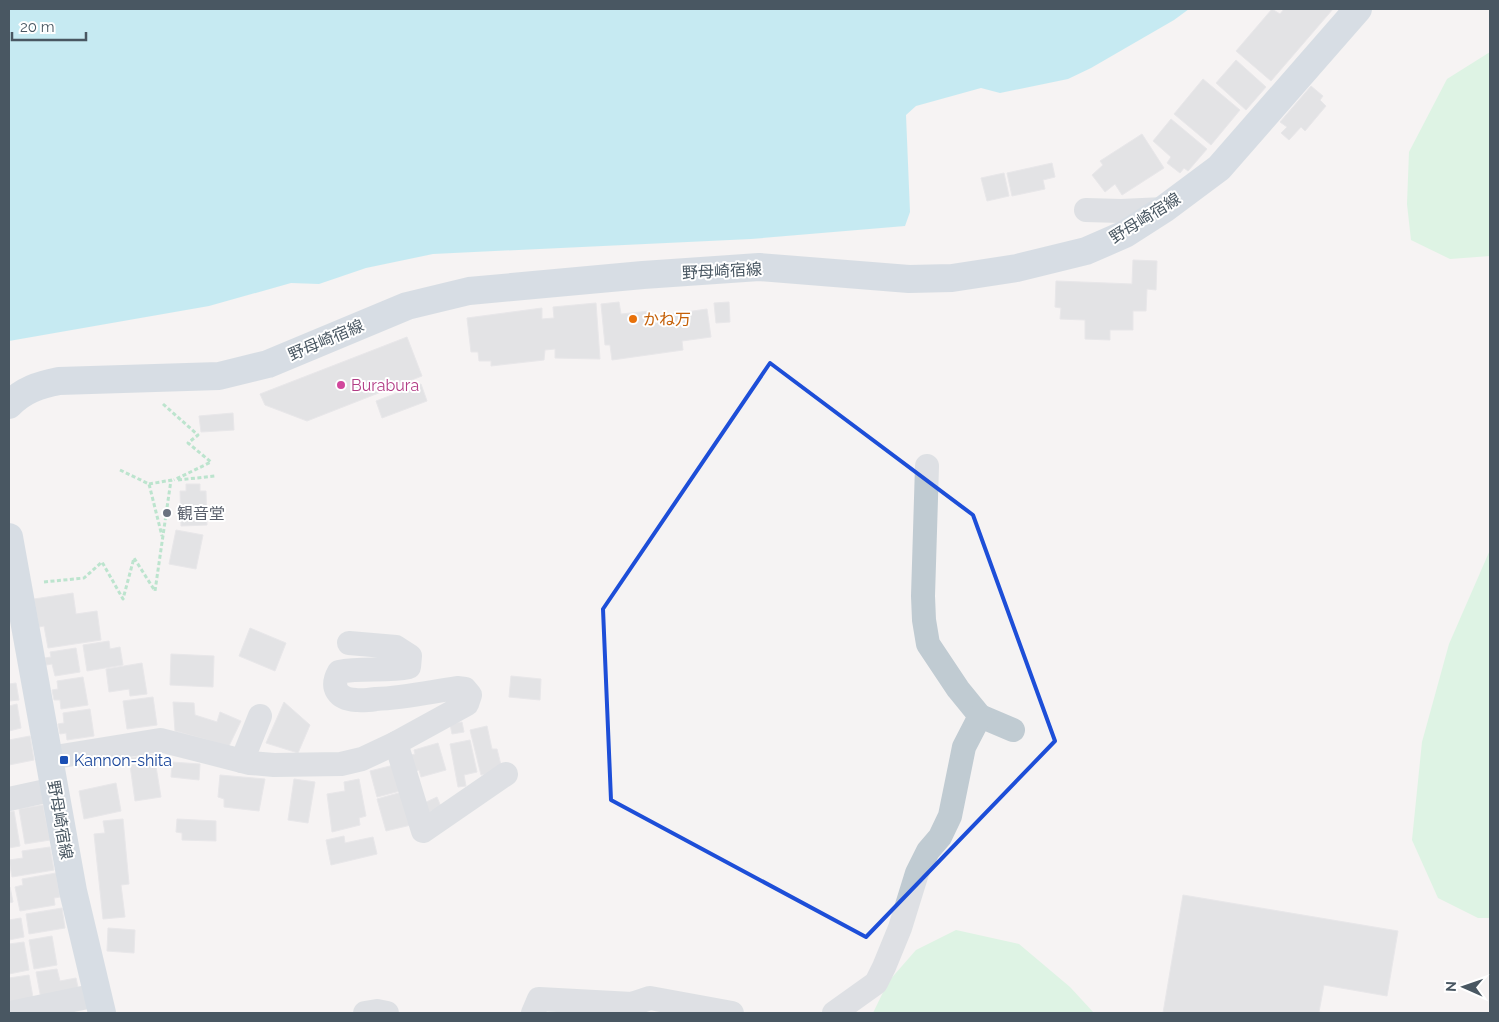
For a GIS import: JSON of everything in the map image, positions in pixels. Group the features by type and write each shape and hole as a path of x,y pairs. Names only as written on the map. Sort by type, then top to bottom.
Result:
{"main road":[{"name":"野母崎宿線","path":"9,405 14,399 33,387 59,381 219,376 256,367 268,364 407,306 469,291 642,275 760,267 909,279 952,278 1017,268 1086,251 1125,234 1164,209 1219,168 1358,9"},
{"name":"野母崎宿線","path":"9,537 73,891 100,1004"}],"street":[{"path":"1086,210 1164,209"},
{"path":"927,466 924,620 928,644 958,689 980,716 1013,730"},
{"path":"49,758 160,740 242,761 274,765 341,764 362,759 396,743 467,704 470,696 464,689 457,688 386,699 356,700 344,697 335,688 335,680 339,672 409,667 410,656 396,647 349,643"},
{"path":"242,761 260,716"},
{"path":"834,1013 876,983 884,967 900,928 917,873 928,851 947,825 964,747 980,716"},
{"path":"396,743 423,831 506,774"},
{"path":"9,799 55,789"},
{"path":"533,1013 539,999 632,1004 650,998 732,1013"},
{"path":"10,1013 100,1004"},
{"path":"365,1013 377,1011 386,1013"}],"path":[{"path":"134,378 198,435 188,443 211,462 173,480"},
{"path":"120,470 149,484 215,476"},
{"path":"18,584 84,578 102,562 122,599 134,558 155,591 173,480"},
{"path":"149,484 163,539"}],"highlighted area":[{"path":"770,363 973,515 1055,741 866,937 611,800 603,609"}],"green space":[{"path":"1490,52 1490,256 1450,259 1411,240 1407,204 1409,152 1447,79"},
{"path":"1490,550 1490,918 1478,918 1438,898 1412,840 1422,742 1449,644"},
{"path":"956,930 1019,944 1070,987 1094,1013 873,1013 888,982 916,950"}],"water":[{"path":"9,9 1189,9 1174,20 1091,68 1068,79 1000,93 981,88 916,106 906,115 910,212 905,226 751,239 433,254 366,268 319,284 291,283 209,306 9,341"}],"building":[{"path":"1272,9 1280,14 1284,9 1333,9 1271,81 1236,51"},
{"path":"1236,60 1266,87 1246,110 1216,83"},
{"path":"1203,79 1240,110 1211,145 1174,114"},
{"path":"1311,86 1323,96 1320,100 1326,106 1305,131 1301,127 1289,140 1281,133 1287,127 1280,122"},
{"path":"1171,119 1207,149 1188,171 1184,168 1180,173 1167,163 1171,157 1153,141"},
{"path":"1142,134 1164,168 1122,195 1115,184 1105,192 1092,175 1103,165 1100,161"},
{"path":"1052,163 1055,177 1043,180 1045,189 1012,196 1007,173"},
{"path":"1004,173 1009,196 987,201 981,178"},
{"path":"1133,260 1157,261 1156,290 1147,289 1146,311 1133,311 1133,330 1110,330 1110,340 1085,339 1085,320 1060,319 1061,308 1055,307 1056,281 1132,284"},
{"path":"619,302 621,314 650,311 651,317 707,309 711,337 682,341 683,350 612,360 610,345 605,345 601,304"},
{"path":"729,302 730,322 716,323 714,303"},
{"path":"596,303 600,359 555,358 555,349 545,350 544,360 491,366 491,361 479,361 478,352 471,352 467,318 542,308 542,319 554,318 553,307"},
{"name":"Burabura","path":"407,337 422,376 307,421 265,405 260,394"},
{"path":"421,384 427,401 382,418 376,401"},
{"path":"233,413 234,430 201,432 199,416"},
{"path":"186,484 200,484 200,491 206,491 207,525 181,526 180,491 186,491"},
{"path":"176,530 203,535 196,569 169,564"},
{"path":"73,593 76,614 97,611 101,640 48,648 44,626 39,627 34,599"},
{"path":"250,628 286,643 275,671 239,656"},
{"path":"109,641 110,649 120,647 123,665 87,671 83,645"},
{"path":"76,648 80,672 55,676 52,664 46,665 45,658 51,657 50,652"},
{"path":"171,654 214,656 213,687 170,685"},
{"path":"142,663 147,694 130,696 129,689 109,692 106,669"},
{"path":"511,676 541,679 540,700 509,697"},
{"path":"83,677 88,705 61,709 60,700 54,700 52,690 58,689 57,681"},
{"path":"16,683 19,700 9,701 9,684"},
{"path":"153,697 157,725 127,729 123,701"},
{"path":"173,702 194,703 195,715 217,722 220,712 241,721 229,746 175,731"},
{"path":"284,702 310,725 298,753 266,743"},
{"path":"17,704 21,728 9,731 9,706"},
{"path":"90,709 94,736 67,740 66,733 60,734 58,724 64,723 63,713"},
{"path":"462,722 464,732 452,734 450,724"},
{"path":"487,726 492,749 497,749 501,765 497,772 481,775 470,730"},
{"path":"30,736 34,760 9,765 9,740"},
{"path":"470,740 477,772 464,775 466,786 458,787 450,744"},
{"path":"438,743 446,770 421,777 419,770 411,773 407,756 415,754 414,750"},
{"path":"154,754 161,797 135,801 129,758"},
{"path":"172,762 200,764 199,780 171,777"},
{"path":"398,764 404,790 377,797 370,771"},
{"path":"220,775 265,779 259,811 224,807 224,799 218,797"},
{"path":"294,779 315,782 308,823 288,820"},
{"path":"359,779 366,816 359,818 360,825 332,832 327,794 345,791 344,782"},
{"path":"116,783 121,811 84,819 79,791"},
{"path":"402,792 415,824 386,831 377,799"},
{"path":"437,797 441,807 426,813 422,804"},
{"path":"43,805 50,840 25,844 19,809"},
{"path":"14,811 20,846 9,848 9,812"},
{"path":"123,819 129,884 121,885 125,917 103,919 94,834 105,833 103,821"},
{"path":"177,819 216,821 216,841 182,840 182,833 176,832"},
{"path":"344,836 345,843 373,837 377,854 331,865 326,840"},
{"path":"50,847 54,870 12,877 9,860 23,858 22,851"},
{"path":"56,873 60,897 54,898 55,905 20,911 15,887 23,885 22,879"},
{"path":"9,887 13,902 9,903"},
{"path":"1183,895 1398,931 1387,996 1324,985 1319,1012 1327,1013 1163,1013"},
{"path":"62,908 65,928 29,934 26,914"},
{"path":"21,918 24,937 9,940 9,920"},
{"path":"108,928 135,930 134,953 107,951"},
{"path":"52,936 57,965 34,969 29,940"},
{"path":"24,942 29,970 9,974 9,944"},
{"path":"57,969 60,981 76,978 79,992 41,999 36,972"},
{"path":"29,975 34,1003 9,1008 9,978"}],"place":[{"name":"かね万","path":"633,319"},
{"name":"Burabura","path":"341,385"},
{"name":"観音堂","path":"167,513"},
{"name":"Kannon-shita","path":"64,760"}]}
